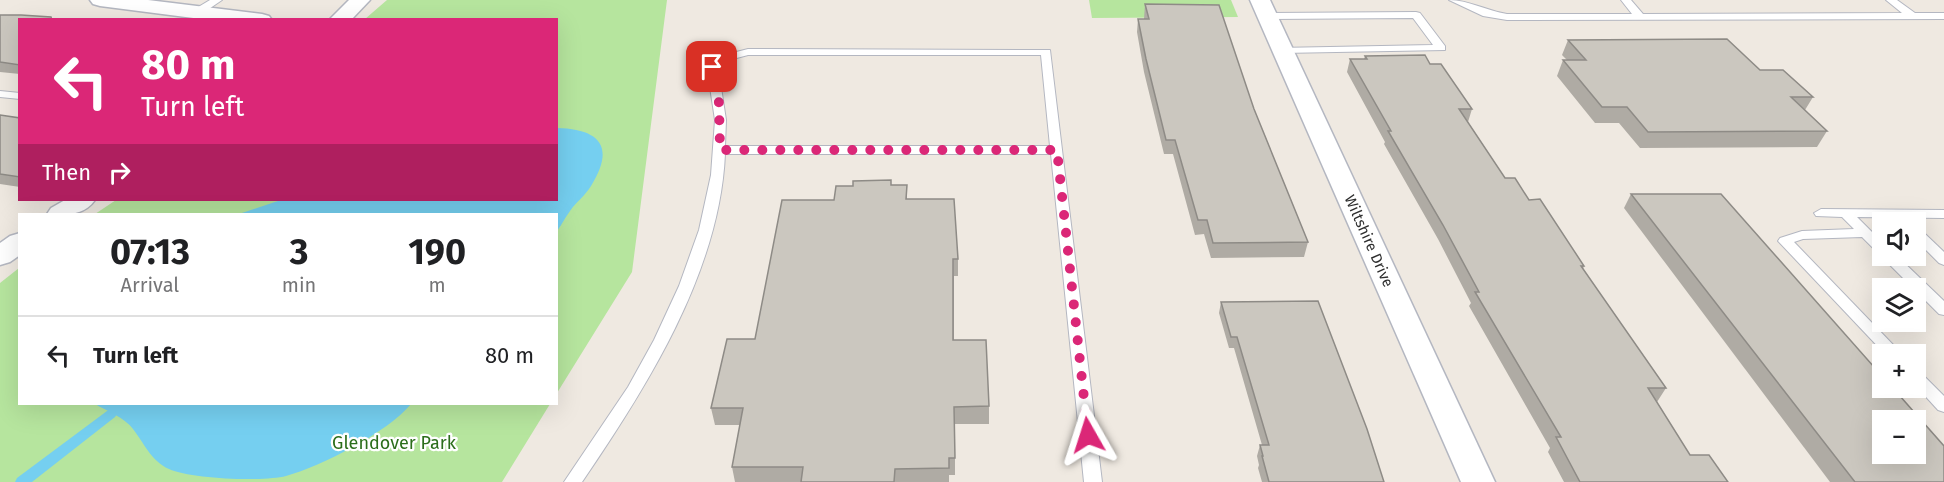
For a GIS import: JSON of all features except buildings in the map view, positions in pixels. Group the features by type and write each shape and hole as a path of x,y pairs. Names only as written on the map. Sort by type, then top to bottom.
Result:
{"street":[{"path":"100,0 210,11 250,18"},
{"path":"341,18 360,0"},
{"name":"Wiltshire Drive","path":"1263,8 1478,482"},
{"path":"62,213 80,201"},
{"path":"0,237 18,242"},
{"path":"0,256 18,243"}],"lane":[{"path":"1454,0 1487,14 1508,17 1944,16"},
{"path":"1626,0 1640,17"},
{"path":"1891,0 1913,16"},
{"path":"1263,8 1416,15 1441,48 1282,50"},
{"path":"573,482 634,391 687,284 703,237 714,196 720,150 719,103 712,67 726,57 748,52 1046,52 1093,482"},
{"path":"0,94 18,96"},
{"path":"720,150 1057,150"},
{"path":"1821,213 1872,216"},
{"path":"1845,213 1872,239"},
{"path":"1926,216 1944,214"},
{"path":"1866,233 1802,235 1785,241 1884,344"},
{"path":"1926,243 1944,260"},
{"path":"1899,266 1944,310"},
{"path":"1926,387 1944,406"}],"green space":[{"path":"387,0 667,0 632,272 558,391 558,213 96,213 114,201 558,201 558,18 366,18"},
{"path":"1089,0 1231,0 1238,17 1092,18"},
{"name":"Glendover Park","path":"18,269 18,405 549,405 502,482 0,482 0,283"}],"water":[{"path":"558,128 572,129 593,136 599,142 602,150 602,160 591,186 572,208 558,229 558,213 242,213 278,201 558,201"},
{"path":"97,405 410,405 387,426 353,447 301,471 275,478 209,477 169,469 153,457 130,425"}],"waterway":[{"path":"22,482 111,414"}],"route":[{"path":"712,67 719,103 720,150 1057,150 1088,435"}]}
